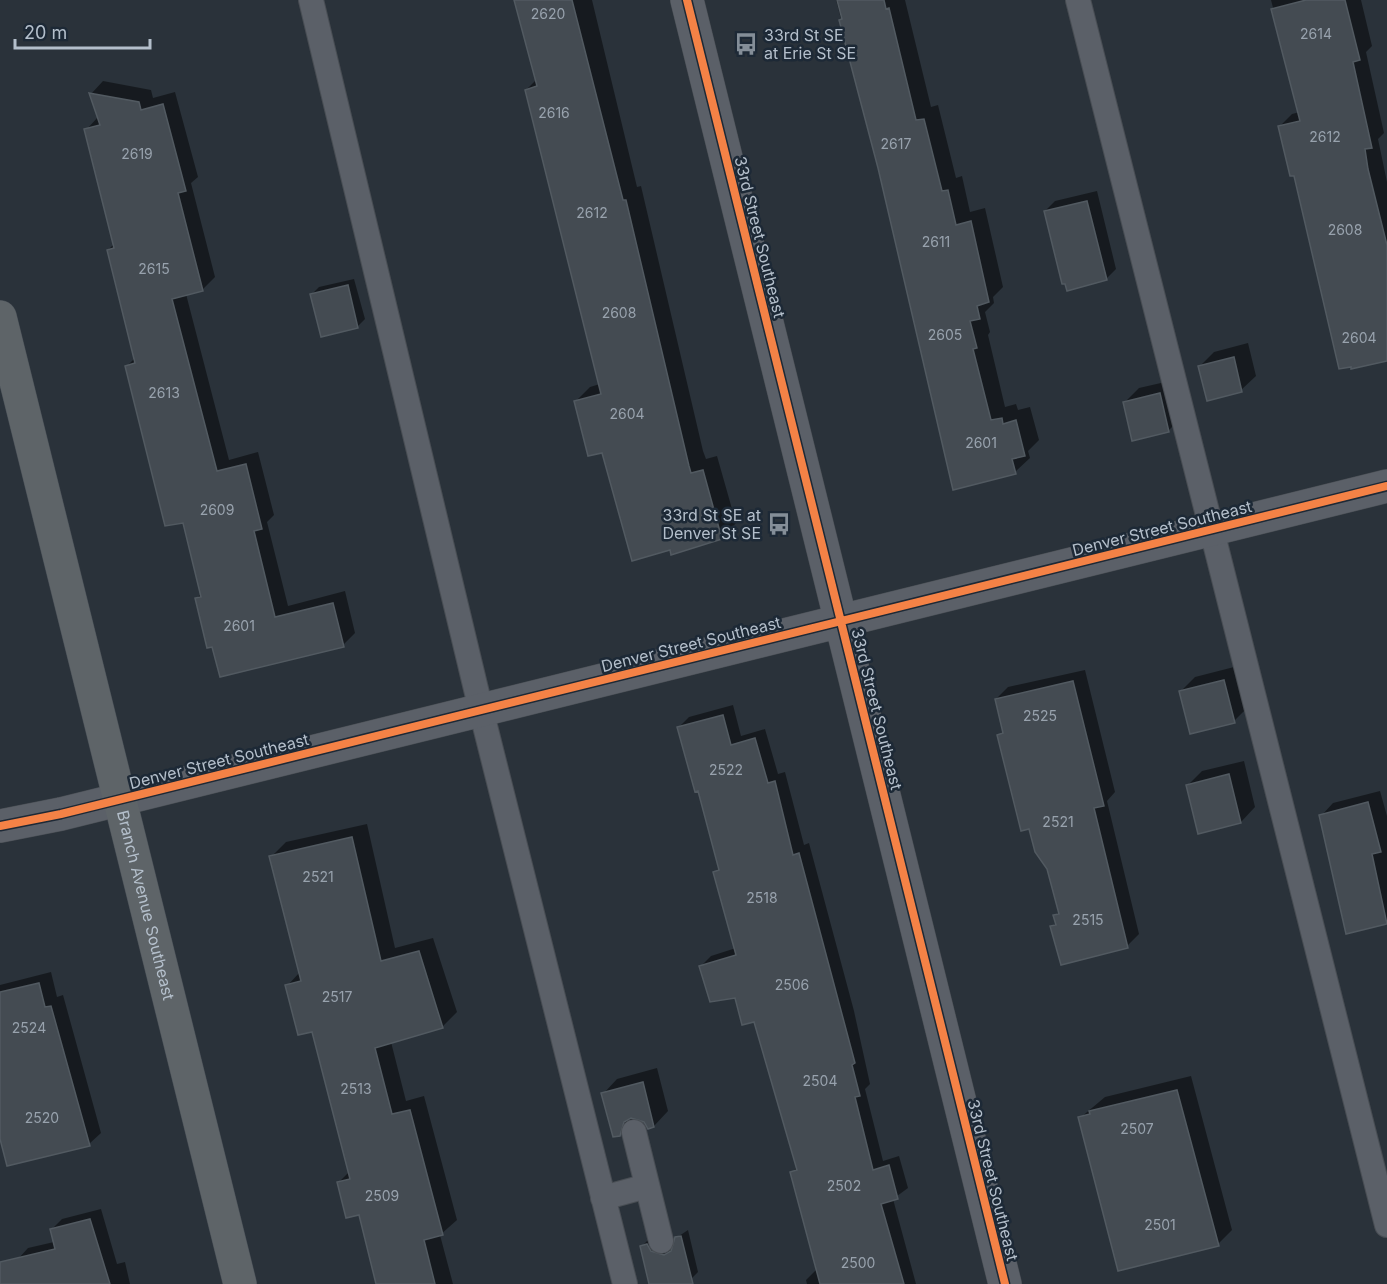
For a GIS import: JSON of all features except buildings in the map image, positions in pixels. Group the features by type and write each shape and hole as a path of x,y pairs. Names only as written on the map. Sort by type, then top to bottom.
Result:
{"highway":[{"name":"Branch Avenue Southeast","path":"0,317 240,1284"}],"street":[{"name":"33rd Street Southeast","path":"687,0 1005,1284"},
{"name":"Denver Street Southeast","path":"0,826 19,824 1387,486"}],"lane":[{"path":"310,0 482,710 625,1284"},
{"path":"1078,0 1387,1225"},
{"path":"634,1132 661,1241"},
{"path":"603,1198 647,1186"}],"cycle path":[{"path":"687,0 1005,1284"},
{"path":"0,826 61,814 1387,486"}],"place":[{"name":"33rd St SE at Erie St SE","path":"746,44"},
{"name":"33rd St SE at Denver St SE","path":"779,524"}]}
